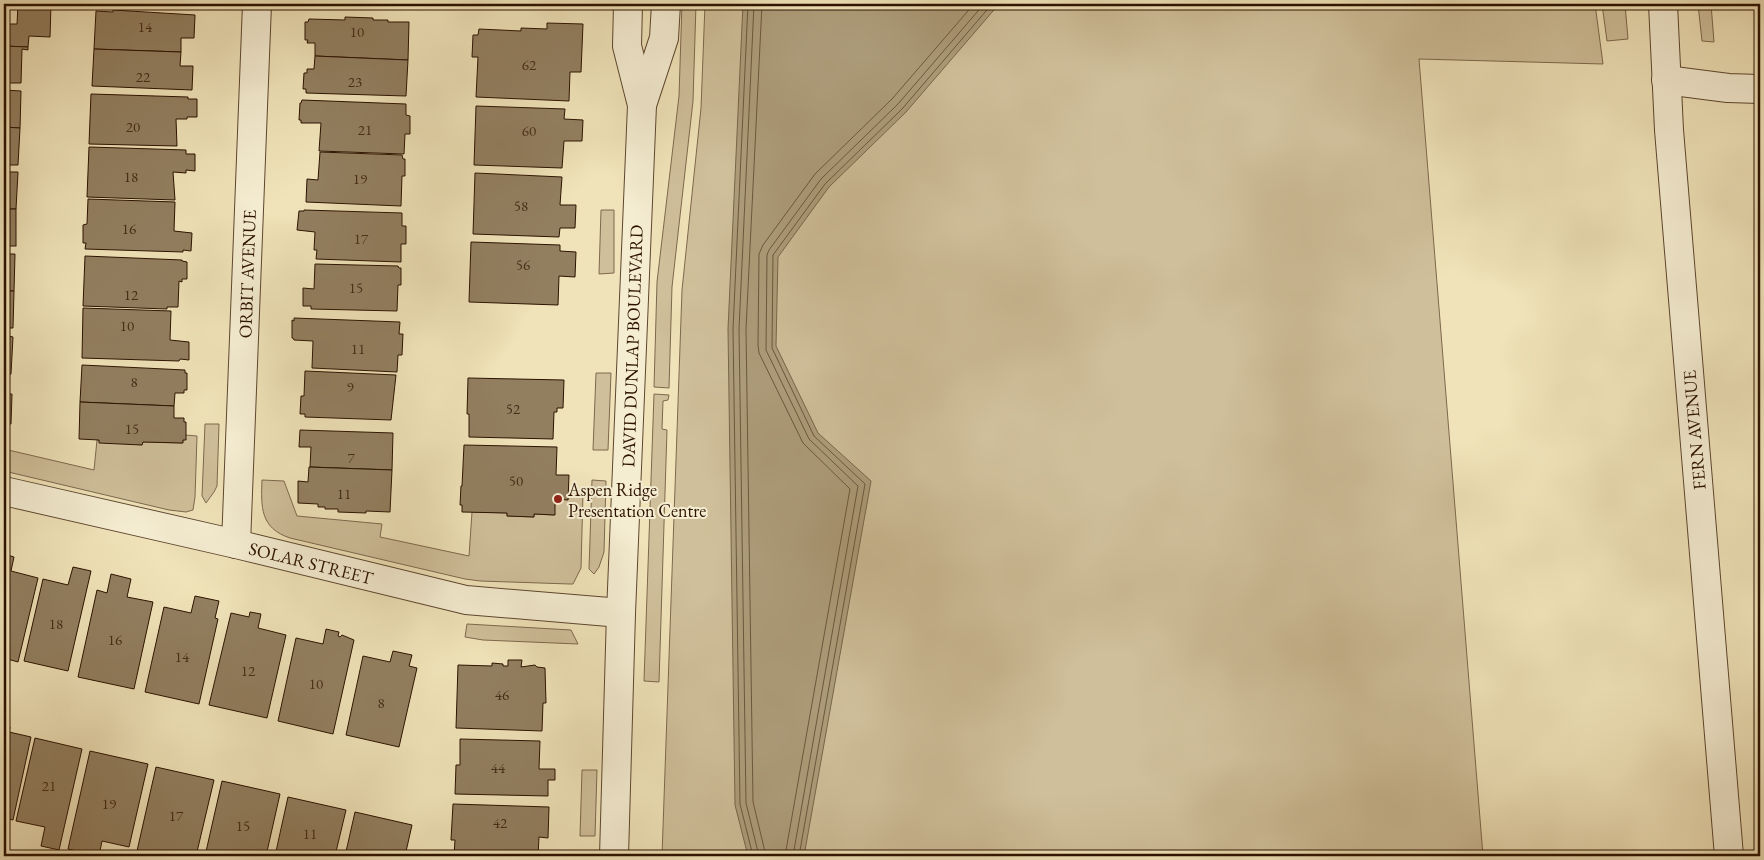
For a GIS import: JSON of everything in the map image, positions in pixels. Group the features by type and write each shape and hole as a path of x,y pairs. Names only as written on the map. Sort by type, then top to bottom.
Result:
{"street":[{"name":"ORBIT AVENUE","path":"236,544 257,4"},
{"name":"DAVID DUNLAP BOULEVARD","path":"628,4 627,46 642,105"},
{"name":"DAVID DUNLAP BOULEVARD","path":"614,856 621,613 642,105 664,38 666,4"},
{"name":"FERN AVENUE","path":"1663,4 1669,130 1729,856"},
{"path":"1666,80 1728,88 1760,89"},
{"name":"SOLAR STREET","path":"4,491 236,544 466,600 621,613"}],"shaded area":[{"path":"682,4 696,4 693,101 672,287 669,388 654,387 657,282 679,96"},
{"path":"705,4 1595,4 1603,64 1419,59 1483,856 662,856 682,290 701,108"},
{"path":"1602,4 1625,4 1628,39 1607,41"},
{"path":"1698,4 1711,4 1714,42 1702,41"},
{"path":"601,210 614,210 614,273 599,274"},
{"path":"596,373 611,373 608,450 593,450"},
{"path":"654,394 669,395 668,400 663,401 662,429 667,430 659,682 644,681"},
{"path":"205,424 219,424 217,486 206,503 202,496"},
{"path":"185,435 197,436 195,497 193,510 186,512 169,510 4,471 4,449 94,470 97,440 142,445 143,442 182,443"},
{"path":"262,480 284,481 297,516 382,524 380,537 469,556 472,512 507,513 507,516 534,517 534,514 554,515 555,499 568,499 569,491 583,493 581,568 573,584 480,581 290,538 273,529 264,515"},
{"path":"592,480 606,481 604,552 599,567 594,574 589,569"},
{"path":"467,624 571,630 578,644 483,640 465,637"},
{"path":"582,770 597,770 595,836 580,836"}],"water":[{"path":"743,4 999,4 906,112 829,187 778,257 776,346 818,433 871,481 804,856 748,856 735,805 728,329"}],"building":[{"path":"18,4 51,4 50,37 29,36 28,47 4,46 4,24 17,24"},
{"path":"113,10 195,15 194,38 181,38 181,52 94,49 96,11 113,12"},
{"path":"345,17 373,18 373,20 388,20 388,22 409,22 408,60 315,56 315,43 307,43 308,40 305,40 305,22 308,22 309,19 345,20"},
{"path":"547,23 583,24 581,72 570,72 569,101 476,97 478,57 472,57 473,35 478,35 479,29 521,31 521,28 547,29"},
{"path":"4,46 28,47 28,50 22,49 21,83 4,83"},
{"path":"94,49 181,52 180,66 193,66 192,90 92,86"},
{"path":"315,56 408,60 406,96 306,93 306,89 303,89 304,73 307,73 307,69 314,69"},
{"path":"4,90 21,91 20,128 4,127"},
{"path":"91,94 188,97 188,99 197,99 197,117 176,119 177,146 89,144"},
{"path":"302,100 406,104 406,115 410,116 410,134 405,134 404,154 319,151 321,123 301,123 301,120 299,120 300,103"},
{"path":"476,106 565,109 564,119 583,120 582,141 564,141 562,168 474,165"},
{"path":"4,127 20,128 18,165 4,165"},
{"path":"89,147 186,150 186,154 195,154 195,171 186,170 186,173 173,172 175,200 87,197"},
{"path":"320,152 402,155 403,159 405,159 405,176 402,176 401,206 306,202 307,179 318,180"},
{"path":"4,172 18,172 16,209 4,209"},
{"path":"475,173 562,177 560,205 576,205 575,228 560,228 559,237 473,234"},
{"path":"88,199 175,202 174,231 192,233 191,251 85,249 83,225 87,224"},
{"path":"4,209 16,209 16,246 4,246"},
{"path":"299,211 402,213 402,226 406,226 406,244 401,244 401,262 316,259 317,250 314,250 315,232 297,230"},
{"path":"471,242 560,245 560,251 576,252 575,277 559,276 558,305 469,302"},
{"path":"4,254 15,254 14,291 4,291"},
{"path":"85,256 182,260 187,262 187,279 182,279 182,282 179,281 178,307 167,307 167,309 83,306"},
{"path":"315,264 398,266 401,268 401,285 398,285 397,311 311,309 311,306 303,306 303,288 314,289"},
{"path":"4,291 14,291 13,328 4,328"},
{"path":"83,308 171,311 170,340 189,342 189,360 82,358"},
{"path":"294,318 400,322 399,334 403,334 402,355 398,355 397,372 312,368 313,341 294,340 292,338 292,320 294,321"},
{"path":"4,335 13,337 11,374 9,375 4,375"},
{"path":"82,365 185,370 185,373 187,373 187,390 184,390 184,393 175,393 174,406 80,402"},
{"path":"305,371 396,375 391,420 305,417 305,414 300,414 301,396 304,396"},
{"path":"4,375 9,375 9,394 12,394 11,424 4,423"},
{"path":"468,378 564,380 563,408 557,408 557,412 554,412 553,439 469,437 469,414 467,414"},
{"path":"80,402 174,406 174,418 184,418 184,422 186,422 186,440 183,440 183,443 143,442 142,445 99,443 99,440 79,439"},
{"path":"300,430 393,433 392,470 310,467 311,447 299,447"},
{"path":"464,445 557,447 556,475 569,475 568,500 555,499 555,515 534,514 534,517 507,516 507,513 462,512 462,505 460,505"},
{"path":"309,467 392,470 390,512 338,512 338,509 318,507 318,504 298,503 298,481 308,482"},
{"path":"4,554 14,557 11,571 38,578 18,662 4,658"},
{"path":"73,567 91,571 68,671 24,661 43,579 68,585"},
{"path":"111,574 131,579 127,597 153,602 134,689 78,677 97,590 107,593"},
{"path":"195,596 219,601 215,618 218,619 199,704 145,692 164,607 191,613"},
{"path":"250,612 261,614 258,628 286,635 267,718 209,705 231,613 249,617"},
{"path":"326,629 339,632 338,636 340,637 342,635 354,640 333,734 278,721 296,638 323,644"},
{"path":"393,651 412,655 409,666 417,668 399,747 346,735 363,656 390,662"},
{"path":"508,660 522,660 521,667 535,665 545,668 546,703 543,703 542,731 456,728 458,665 492,666 492,663 508,666"},
{"path":"4,725 10,727 9,732 31,737 13,820 4,818"},
{"path":"35,738 82,749 59,850 41,846 45,827 16,821"},
{"path":"460,739 540,741 539,769 555,769 555,780 548,780 548,796 455,794 456,765 460,765"},
{"path":"90,751 148,764 129,847 102,841 99,856 68,849"},
{"path":"156,767 214,780 196,856 160,856 137,851"},
{"path":"222,781 280,794 266,856 205,856"},
{"path":"288,797 346,810 335,856 275,856"},
{"path":"453,804 549,807 548,838 539,837 538,856 454,856 455,840 451,840"},
{"path":"355,812 412,825 405,856 345,856"}],"place":[{"name":"Aspen Ridge Presentation Centre","path":"558,499"}]}
